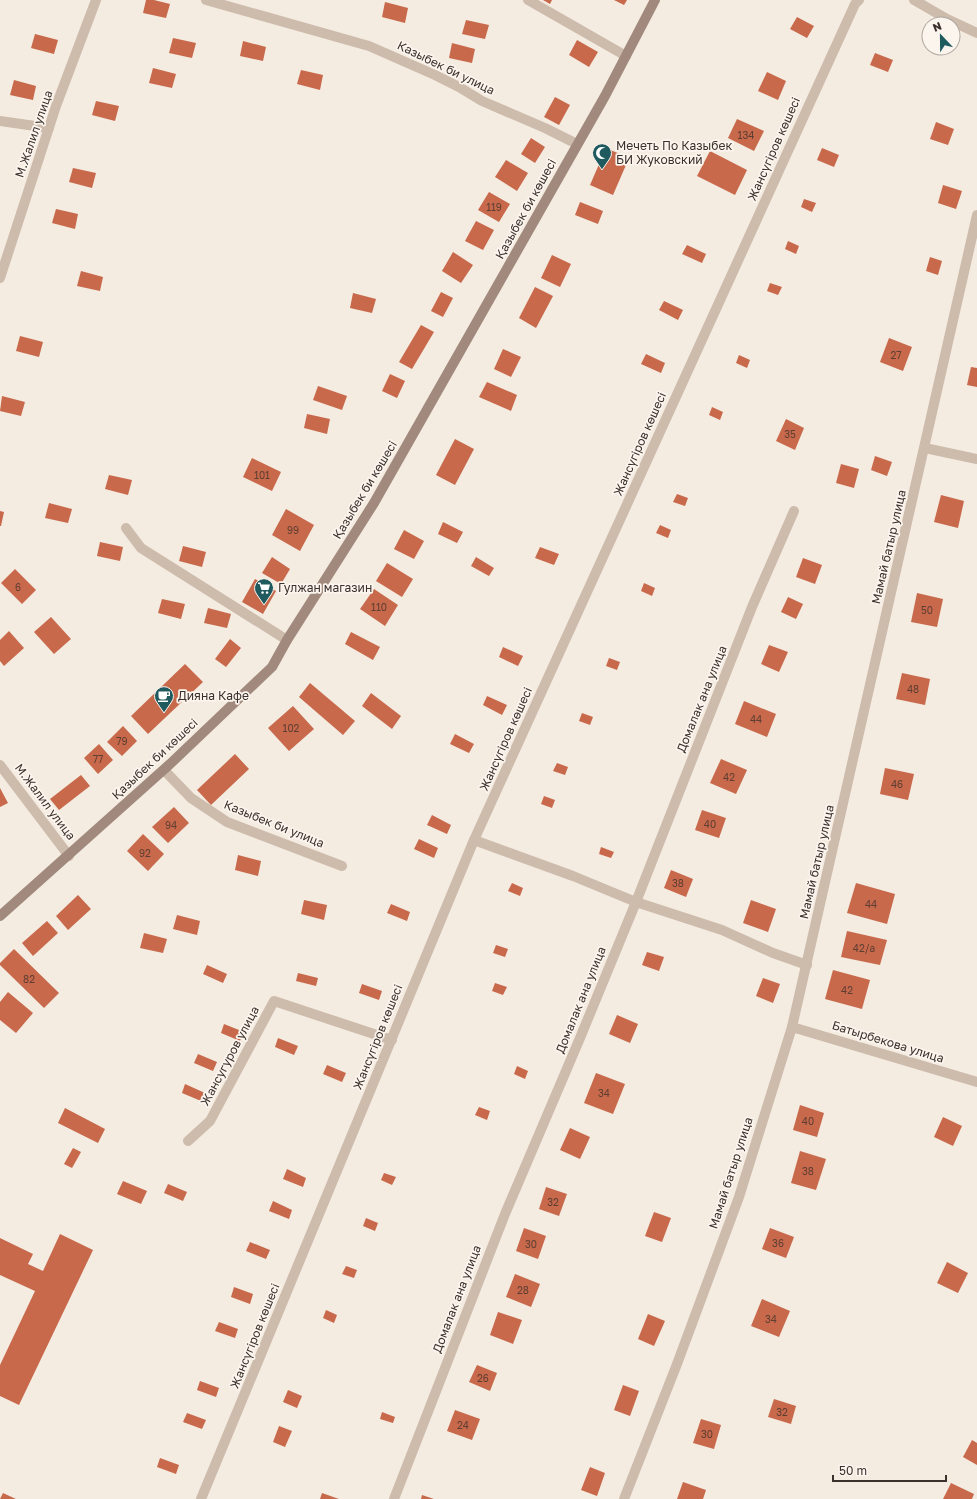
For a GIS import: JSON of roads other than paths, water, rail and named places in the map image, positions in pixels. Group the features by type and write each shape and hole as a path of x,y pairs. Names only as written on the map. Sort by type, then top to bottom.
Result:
{"main road":[{"name":"Қазыбек би көшесі","path":"0,916 164,770 272,667 287,640 374,503 577,144 655,0"}],"street":[{"name":"М.Жалил улица","path":"0,278 49,128 96,0"},
{"name":"Казыбек би улица","path":"206,0 369,46 435,74 482,101 545,128 577,144"},
{"path":"528,0 626,56"},
{"name":"Жансүгіров көшесі","path":"201,1499 474,840 858,0"},
{"path":"914,0 947,19 977,33"},
{"path":"0,121 49,128"},
{"name":"Мамай батыр улица","path":"624,1499 677,1364 739,1197 792,1027 977,215"},
{"path":"925,448 977,459"},
{"name":"Домалак ана улица","path":"394,1499 504,1214 580,1038 636,902 752,607 794,511"},
{"path":"126,528 141,548 287,640"},
{"name":"М.Жалил улица","path":"0,765 69,856"},
{"name":"Казыбек би улица","path":"164,770 191,798 227,822 342,866"},
{"path":"474,840 573,876 636,902 722,930 773,953 807,965"},
{"name":"Жансугуров улица","path":"188,1141 210,1121 274,1001 392,1040"},
{"name":"Батырбекова улица","path":"792,1027 977,1082"}],"place":[{"name":"Мечеть По Казыбек БИ Жуковский","path":"602,170"},
{"name":"Гулжан магазин","path":"264,605"},
{"name":"Дияна Кафе","path":"164,713"}]}
